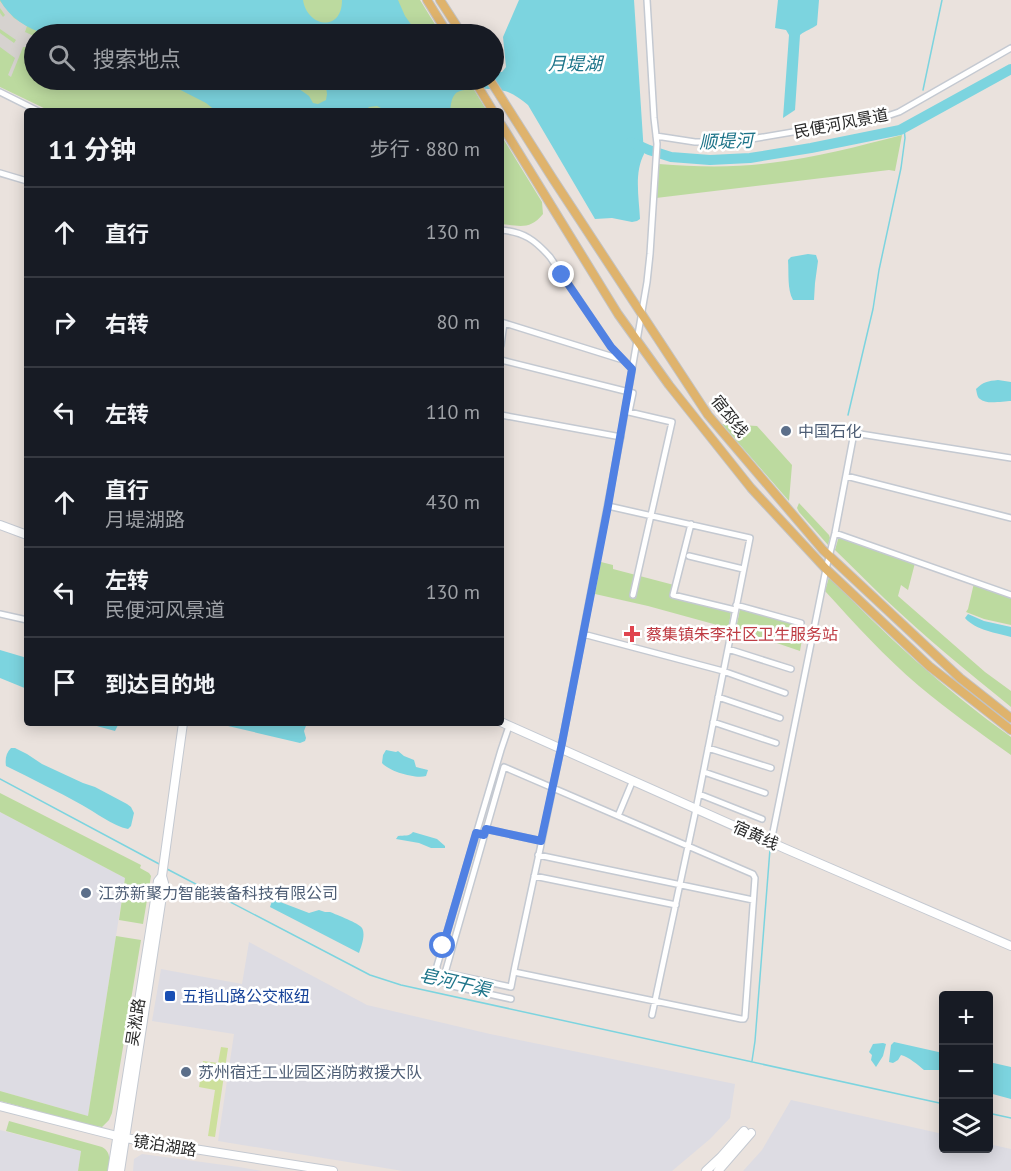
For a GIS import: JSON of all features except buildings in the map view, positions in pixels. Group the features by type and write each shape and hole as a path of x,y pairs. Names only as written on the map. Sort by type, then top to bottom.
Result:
{"main road":[{"path":"427,0 442,24"},
{"path":"440,0 456,24"},
{"path":"480,90 491,108"},
{"name":"宿邳线","path":"496,90 708,415 823,550 960,678 1011,718"},
{"name":"宿邳线","path":"504,129 618,314 676,393 751,488 826,569 929,666 1011,730"},
{"path":"0,525 24,534"},
{"name":"宿黄线","path":"504,723 1011,946"},
{"name":"吴淞路","path":"112,1171 121,1137 164,883 162,876 183,726"},
{"name":"镜泊湖路","path":"0,1106 121,1137 333,1171"},
{"path":"706,1171 747,1132 718,1171"},
{"name":"吴淞路","path":"120,1171 121,1137"}],"street":[{"path":"514,972 744,1019 755,878 753,874 552,788 504,767 445,973 511,987 514,972 534,876 538,855 552,788 561,748 621,437 650,254 657,144 647,0"},
{"name":"民便河风景道","path":"656,136 695,142 734,142 887,116 899,112 1011,48"},
{"path":"0,92 32,108"},
{"path":"0,172 24,180"},
{"path":"504,230 517,232 532,238 541,246 611,347 632,369"},
{"path":"504,323 624,360"},
{"path":"504,361 633,393 629,412 672,422 633,595"},
{"path":"504,416 621,437"},
{"path":"771,842 854,434 1011,458"},
{"path":"846,476 1011,518"},
{"path":"608,506 750,538 704,772 652,1015"},
{"path":"690,525 673,595 801,623"},
{"path":"835,533 1011,595"},
{"path":"689,556 744,569"},
{"path":"0,614 24,620"},
{"path":"583,634 723,672 785,693"},
{"path":"728,649 791,669"},
{"path":"718,697 780,718"},
{"path":"713,722 776,743"},
{"path":"510,726 437,966 437,976 448,985 511,999"},
{"path":"708,748 771,768"},
{"path":"704,772 765,792"},
{"path":"618,816 633,780"},
{"path":"699,794 762,819"},
{"path":"476,833 485,832 541,841"},
{"path":"538,855 753,900"},
{"path":"534,876 676,905"}],"shaded area":[{"path":"0,1 14,18 24,24 24,47 11,77 8,75 15,58 0,47 0,33 14,43 16,40 0,29 0,13 3,17 5,15 0,8"},
{"path":"0,812 125,878 88,1116 0,1091"},
{"path":"249,942 367,1005 490,1034 735,1084 730,1118 710,1139 672,1171 403,1171 218,1141 234,1034 152,1021 161,969 242,984"},
{"path":"791,1100 939,1133 939,1153 993,1153 993,1145 1011,1149 1011,1171 743,1171 762,1150"},
{"path":"0,1130 81,1151 78,1171 0,1171"},
{"path":"142,1154 262,1171 133,1171 134,1159"}],"green space":[{"path":"0,0 420,0 435,24 24,24 24,90 474,90 485,108 44,108 0,87"},
{"path":"902,135 895,171 656,198 659,164 742,166 787,161"},
{"path":"504,140 542,202 543,214 534,223 519,226 504,224"},
{"path":"722,424 757,426 792,465 789,501"},
{"path":"799,503 829,535 828,545 799,512 797,508"},
{"path":"839,536 915,563 908,590 901,585 898,596 985,672 1011,691 1011,707 916,627 835,550"},
{"path":"601,562 613,565 613,569 674,585 672,597 731,611 728,628 595,594"},
{"path":"829,577 916,661 1011,737 1011,755 930,695 882,652 825,591"},
{"path":"974,583 1011,597 1011,625 966,612"},
{"path":"740,609 804,627 800,651 736,629"},
{"path":"0,793 141,865 140,868 151,876 143,924 119,920 125,878 0,812"},
{"path":"116,936 141,940 109,1120 102,1127 93,1126 0,1101 0,1091 88,1116"},
{"path":"221,1047 228,1048 215,1137 208,1136 215,1090 199,1087 203,1061 218,1063"},
{"path":"9,1121 102,1147 109,1154 108,1171 78,1171 81,1151 6,1131"}],"water":[{"path":"0,0 303,0 306,9 317,21 331,22 340,11 342,0 398,0 411,24 24,25 8,12"},
{"name":"月堤湖","path":"519,0 634,0 644,154 638,177 640,219 632,222 612,218 595,219 528,105 508,92 497,90 504,90 506,67 504,35"},
{"path":"778,0 819,0 817,25 800,35 795,110 783,118 789,35 786,30 775,28"},
{"name":"月堤湖","path":"181,90 301,90 309,96 313,103 318,104 326,100 326,90 466,90 456,93 451,108 381,108 377,106 368,108 212,108"},
{"path":"816,255 818,261 814,300 793,300 789,286 788,260 791,257"},
{"path":"998,380 1011,382 1011,401 990,402 979,398 976,389 986,382"},
{"path":"968,614 984,621 1011,627 1011,637 974,625 965,618"},
{"path":"0,650 24,657 24,688 0,678"},
{"path":"97,726 118,726 115,731"},
{"path":"228,726 306,726 305,741 300,743"},
{"path":"11,748 127,804 134,813 131,826 128,829 116,825 6,766 6,756"},
{"path":"386,750 398,751 414,760 416,767 428,770 426,776 416,777 403,774 386,766 382,763"},
{"path":"413,832 437,839 445,848 431,848 419,843 396,839 398,836"},
{"path":"275,900 309,913 319,910 330,912 357,924 362,928 364,934 359,953 270,907 272,901"},
{"path":"894,1042 939,1052 939,1070 924,1070 901,1055 893,1063 889,1062 891,1045"},
{"path":"873,1044 886,1044 883,1056 876,1067 869,1052"},
{"path":"993,1063 1011,1067 1011,1099 993,1094"}],"waterway":[{"path":"923,90 942,0"},
{"name":"顺堤河","path":"631,142 671,157 710,160 750,158 811,148 900,130 1011,69"},
{"path":"848,415 873,309 901,168 904,128"},
{"name":"皂河干渠","path":"0,779 161,865"},
{"path":"752,1061 770,849"},
{"name":"皂河干渠","path":"167,869 370,975 401,985 939,1103"},
{"name":"皂河干渠","path":"993,1114 1011,1118"}],"place":[{"name":"中国石化","path":"786,431"},
{"name":"蔡集镇朱李社区卫生服务站","path":"632,634"},
{"name":"江苏新聚力智能装备科技有限公司","path":"86,893"},
{"name":"五指山路公交枢纽","path":"170,996"},
{"name":"苏州宿迁工业园区消防救援大队","path":"186,1072"}],"route":[{"path":"443,946 476,833 484,835 486,829 541,841 620,440 632,369 611,347 562,275"}]}
